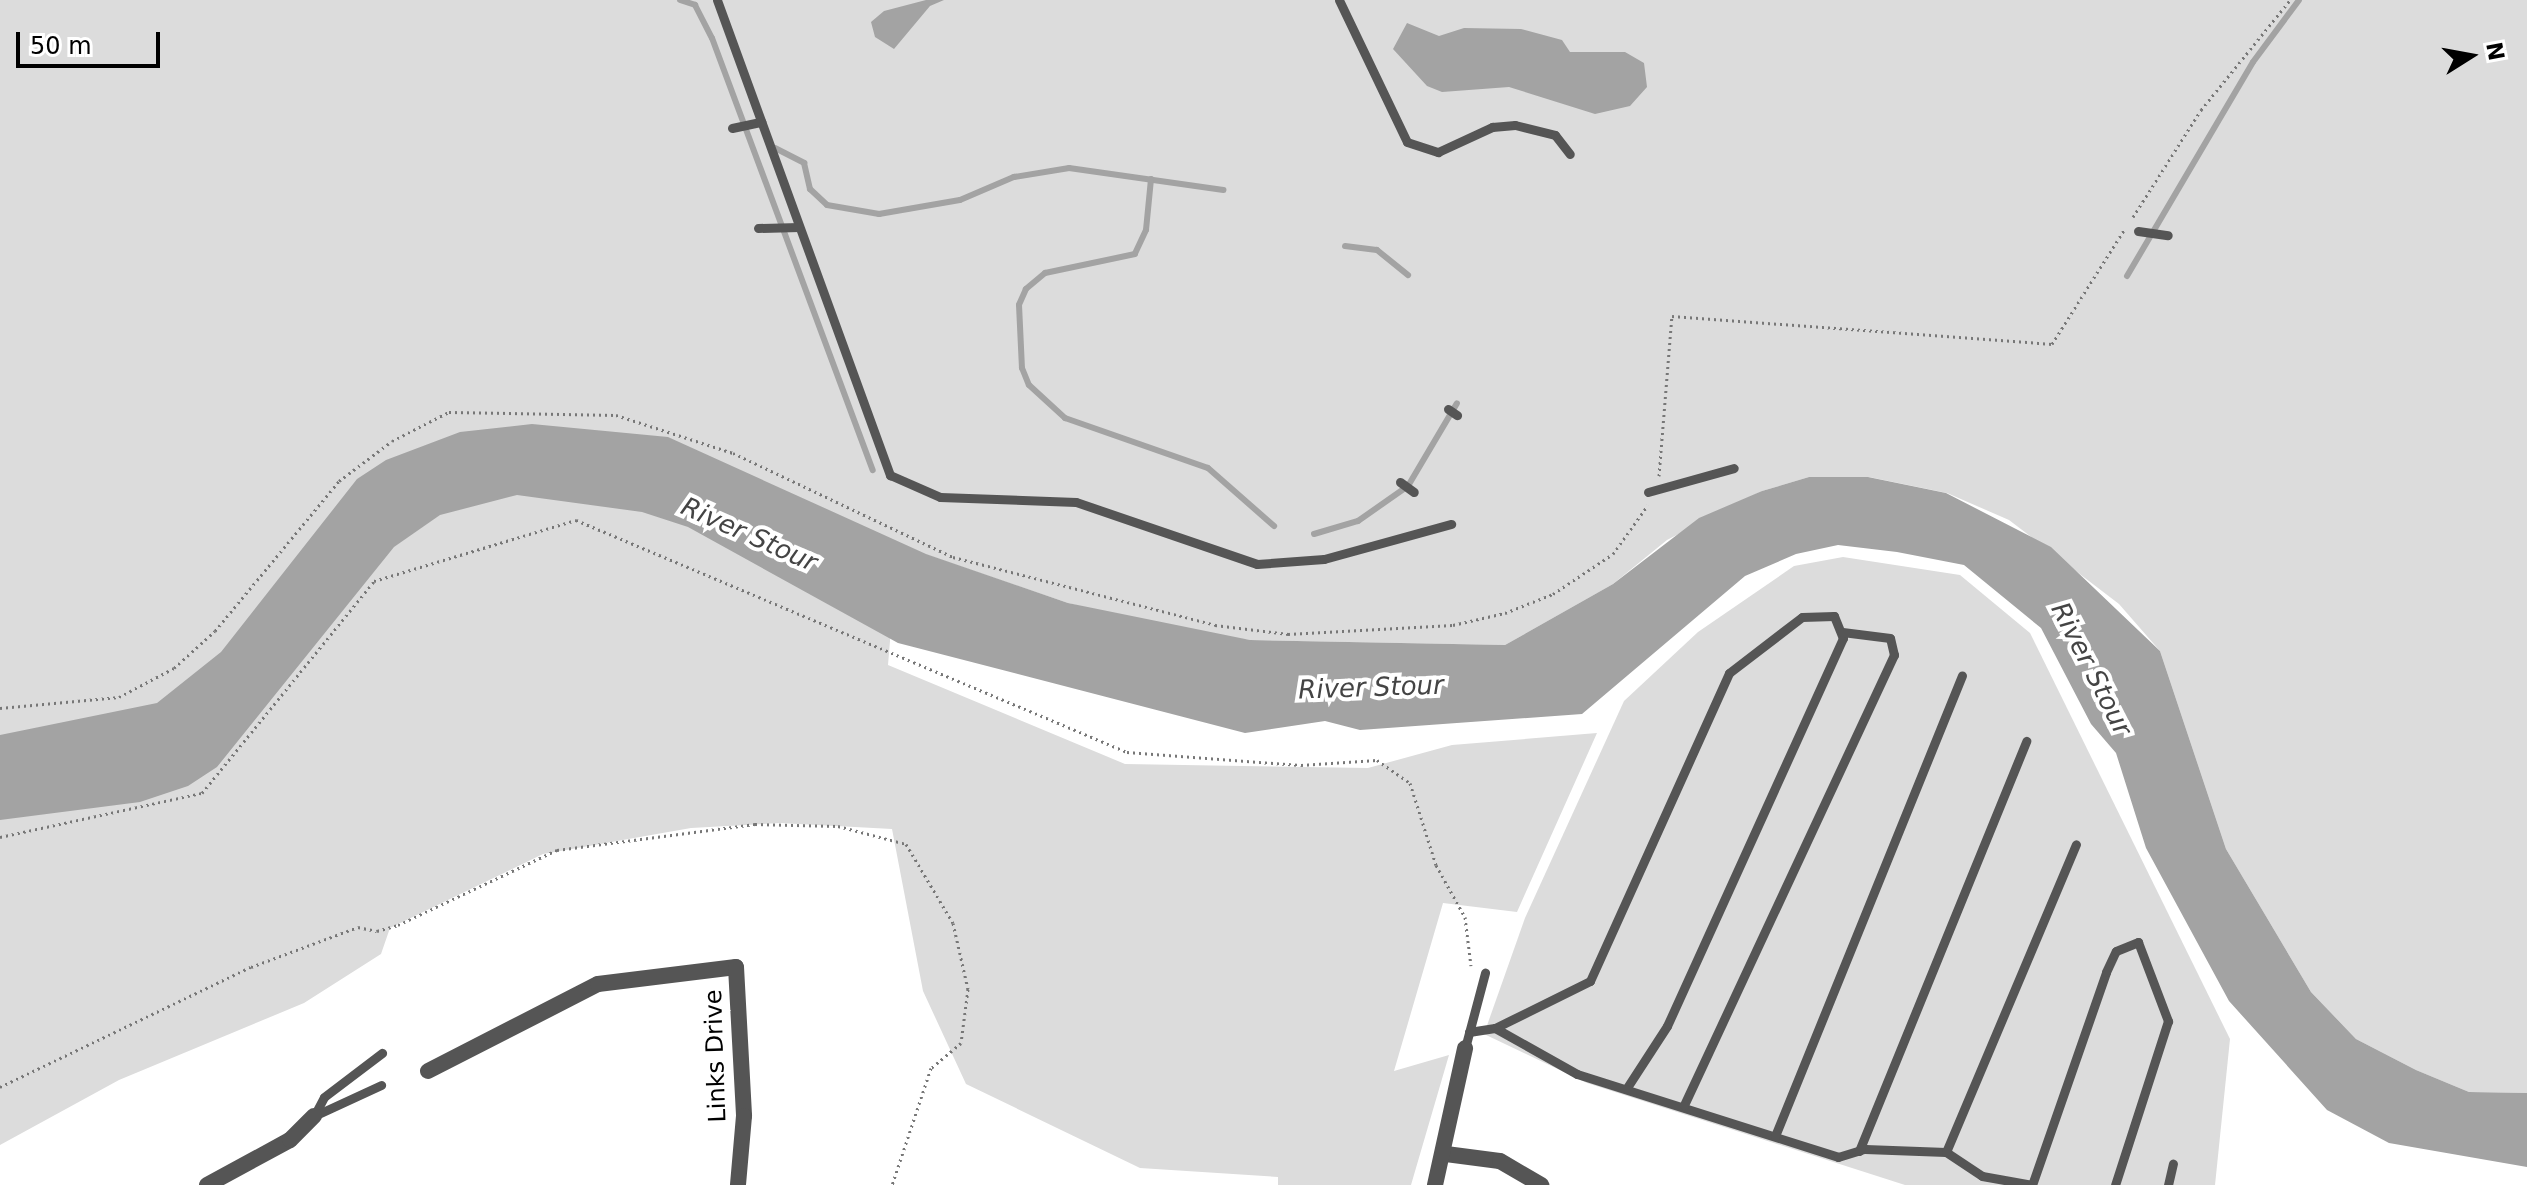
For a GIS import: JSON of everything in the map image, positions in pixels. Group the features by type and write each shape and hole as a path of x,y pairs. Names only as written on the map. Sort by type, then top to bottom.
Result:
{"street":[{"name":"Links Drive","path":"428,1071 598,984 736,967 744,1116 738,1185"},
{"path":"1435,1185 1446,1154 1467,1040"},
{"path":"207,1185 290,1140 314,1116"},
{"path":"1446,1154 1500,1161 1541,1185"}],"lane":[{"path":"717,0 876,445 901,483 940,497 1076,502 1257,564 1324,559 1451,524"},
{"path":"1339,0 1407,142 1438,152 1492,127 1515,125 1555,135 1570,154"},
{"path":"732,128 761,122"},
{"path":"758,228 799,227"},
{"path":"2138,231 2168,235"},
{"path":"1651,491 1734,468"},
{"path":"1400,482 1414,492"},
{"path":"1467,1040 1590,981 1729,673 1802,617 1834,616 1842,632"},
{"path":"1628,1086 1667,1026 1842,632"},
{"path":"1684,1105 1894,655 1890,638 1842,632"},
{"path":"1775,1136 1962,675"},
{"path":"1859,1151 2026,741"},
{"path":"1946,1152 2076,844"},
{"path":"1495,1028 1577,1074 1628,1086 1838,1157 1859,1151 1946,1152 1982,1176 2032,1185 2106,972 2116,951 2138,942 2168,1021 2115,1185"},
{"path":"1467,1040 1485,973"},
{"path":"314,1116 324,1097 382,1053"},
{"path":"314,1116 381,1085"},
{"path":"2168,1185 2173,1164"}],"path":[{"path":"0,708 119,697 174,668 215,631 339,481 392,441 449,412 616,415 733,453 953,557 1215,625 1288,634 1453,625 1541,599 1613,554 1651,491 1672,316 2052,344 2201,110 2290,0"},
{"path":"0,837 202,793 374,581 576,520 1127,752 1301,765 1377,760 1410,783 1436,865 1465,917 1471,966 1485,973"},
{"path":"0,1087 251,967 358,927 377,931 398,925 557,850 755,824 838,826 906,844 953,923 968,989 961,1043 931,1068 892,1185"}],"shaded area":[{"path":"0,0 2527,0 2527,1093 2469,1092 2416,1070 2356,1039 2311,992 2226,849 2160,651 2119,604 2009,520 1947,493 1869,477 1809,477 1762,491 1667,540 1613,584 1505,645 1250,640 1180,631 1068,603 898,545 888,665 1125,764 1368,768 1452,745 1597,733 1517,912 1443,903 1394,1071 1449,1055 1411,1185 1278,1185 1278,1177 1140,1168 966,1084 923,991 892,829 780,823 691,828 543,854 390,928 381,954 304,1003 119,1080 0,1145"},
{"path":"1843,557 1960,575 2030,633 2230,1039 2215,1185 1905,1185 1587,1083 1484,1034 1525,918 1624,701 1698,632 1794,566"}],"water":[{"path":"926,0 944,0 930,6 894,49 875,37 871,22 884,11"},
{"path":"1407,23 1439,36 1464,28 1521,29 1562,40 1570,52 1625,52 1644,63 1647,87 1630,106 1595,114 1509,87 1442,92 1427,86 1393,49"},
{"name":"River Stour","path":"532,424 668,437 926,554 1068,603 1250,640 1505,645 1613,584 1699,518 1762,491 1809,477 1868,477 1946,493 2051,547 2160,651 2226,849 2311,992 2356,1039 2416,1070 2469,1092 2527,1093 2527,1167 2389,1143 2327,1110 2229,1001 2146,848 2116,753 2091,724 2041,628 1964,565 1897,552 1838,545 1796,554 1745,576 1582,714 1360,730 1325,721 1245,733 898,643 688,527 642,512 517,495 440,515 394,547 217,767 188,786 140,802 0,820 0,735 157,703 221,652 357,479 386,460 460,432"}],"waterway":[{"path":"680,0 695,5 712,38 873,470"},
{"path":"2127,276 2253,62 2299,0"},
{"path":"775,148 804,163 810,189 827,205 879,214 960,200 1014,177 1069,168 1223,190"},
{"path":"1151,179 1146,230 1135,254 1045,273 1026,289 1019,305 1022,368 1029,385 1065,418 1208,468 1274,526"},
{"path":"1345,246 1377,250 1408,275"},
{"path":"1314,534 1358,521 1408,486 1457,403"}]}
